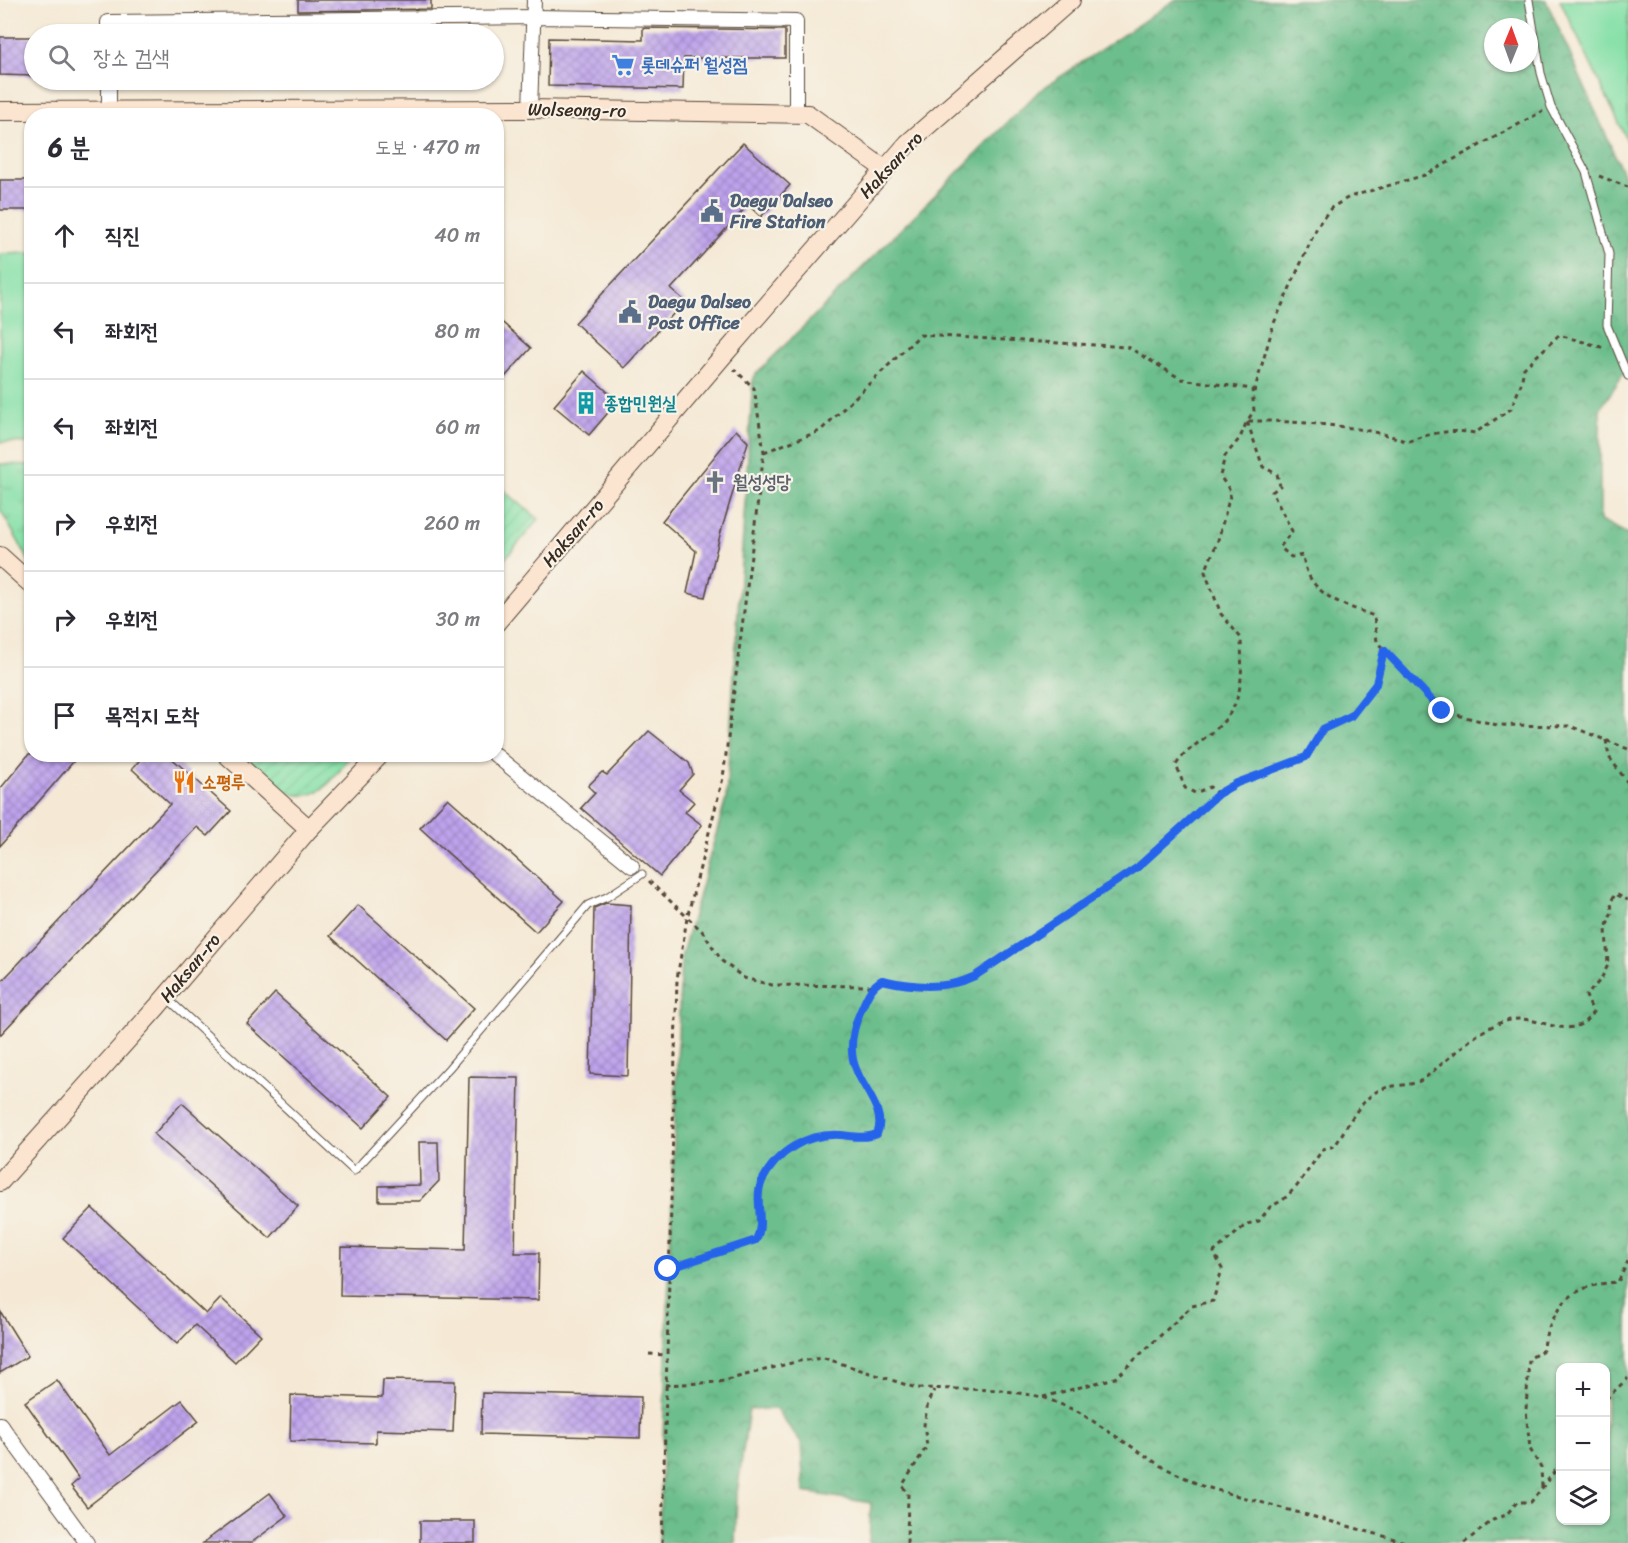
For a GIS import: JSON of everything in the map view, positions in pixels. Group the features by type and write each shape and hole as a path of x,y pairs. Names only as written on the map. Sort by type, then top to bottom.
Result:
{"main road":[{"name":"Haksan-ro","path":"504,613 908,143 1071,0"},
{"name":"Wolseong-ro","path":"504,109 807,114 884,169"},
{"name":"Wolseong-ro","path":"0,111 24,111"},
{"path":"0,556 24,578"},
{"path":"235,762 309,829"},
{"name":"Haksan-ro","path":"0,1182 309,829 373,762"}],"street":[{"path":"530,109 534,0"},
{"path":"108,24 108,22 534,17 796,21 796,113"},
{"path":"109,90 109,108"},
{"path":"504,762 637,870"},
{"path":"0,1424 87,1543"}],"lane":[{"path":"1529,0 1541,73 1551,107 1586,172 1608,254 1607,325 1628,376"},
{"path":"165,996 354,1171 456,1060 588,905 607,897 637,870"}],"path":[{"path":"1218,794 1210,787 1195,793 1185,788 1176,765 1183,755 1225,723 1239,698 1241,638 1221,614 1205,572 1218,540 1231,492 1220,476 1225,456 1240,438 1254,411 1254,393 1274,323 1318,225 1331,208 1349,197 1425,175 1551,107"},
{"path":"1586,172 1628,187"},
{"path":"764,452 820,432 920,335 1128,347 1181,379 1252,389 1254,393"},
{"path":"1247,421 1273,421 1393,435 1407,442 1439,432 1457,430 1475,433 1511,409 1521,384 1524,368 1559,335 1599,348 1617,349"},
{"path":"662,1543 677,980 687,918 723,778 764,452 754,388 722,357"},
{"path":"1247,421 1263,467 1277,474 1280,486 1272,492 1292,531 1280,547 1291,557 1303,555 1304,572 1330,600 1374,616 1377,642 1442,711 1497,725 1570,726 1628,749"},
{"path":"637,870 702,931 722,961 744,978 772,985 872,986 882,980 919,986 955,983 975,976 1138,867 1218,794 1237,783 1306,757 1323,729 1351,716 1376,684 1384,650"},
{"path":"1606,740 1609,758 1628,783"},
{"path":"1043,1397 1115,1378 1192,1306 1213,1301 1222,1269 1214,1252 1247,1224 1259,1221 1270,1207 1283,1200 1297,1186 1323,1149 1335,1146 1354,1114 1373,1094 1394,1084 1419,1082 1487,1028 1511,1019 1537,1020 1557,1029 1571,1029 1589,1018 1593,1012 1586,996 1601,979 1608,965 1605,941 1606,928 1612,912 1611,902 1615,894 1628,900"},
{"path":"668,1269 756,1240 760,1229 761,1184 775,1164 792,1147 822,1135 866,1137 877,1134 880,1124 877,1111 856,1069 852,1050 854,1026 872,986"},
{"path":"1542,1487 1541,1468 1530,1449 1526,1410 1529,1359 1543,1350 1546,1334 1565,1300 1573,1292 1618,1282 1628,1261"},
{"path":"649,1354 666,1354"},
{"path":"665,1385 718,1382 799,1361 824,1358 899,1383 934,1390 1001,1390 1043,1397 1079,1412 1161,1466 1202,1486 1409,1543"},
{"path":"1610,1394 1628,1378"},
{"path":"907,1543 908,1494 902,1486 927,1446 924,1425 928,1402 934,1390"},
{"path":"1464,1543 1493,1520 1506,1515 1517,1502 1531,1502 1556,1471"}],"green space":[{"path":"1175,0 1546,0 1625,178 1628,178 1628,367 1600,409 1600,521 1628,535 1628,1543 869,1543 871,1503 804,1492 801,1443 776,1409 749,1409 737,1493 735,1543 659,1543 681,957 726,799 753,377 1039,91"},
{"path":"1560,0 1628,0 1628,142"},
{"path":"24,253 24,443 0,442 0,254"},
{"path":"0,464 24,465 24,552 0,509"},
{"path":"504,491 539,519 504,560"},
{"path":"244,762 346,762 328,784 316,792 304,795 291,793 267,781"}],"building":[{"path":"298,0 431,0 431,9 298,11"},
{"path":"643,28 785,30 785,58 684,58 683,89 548,86 549,38 643,40"},
{"path":"0,37 24,37 24,76 0,75"},
{"path":"743,143 790,185 761,217 748,205 671,289 685,301 624,368 575,323"},
{"path":"0,180 24,180 24,210 0,210"},
{"path":"504,324 531,348 504,378"},
{"name":"종합민원실","path":"584,371 618,401 589,435 554,406"},
{"name":"월성성당","path":"736,430 748,442 720,535 705,597 687,593 696,551 662,521"},
{"path":"649,731 689,763 693,774 679,790 694,802 685,812 702,825 660,876 581,808 595,793 588,786 602,772 607,775"},
{"path":"24,760 24,762 73,762 0,846 0,789"},
{"path":"138,762 176,762 231,811 208,836 197,827 0,1035 0,983 170,804 132,769"},
{"path":"448,798 564,901 536,932 420,828"},
{"path":"606,903 631,905 628,1076 590,1074 594,908"},
{"path":"358,905 474,1008 446,1040 330,936"},
{"path":"275,993 391,1097 363,1128 247,1024"},
{"path":"469,1077 519,1078 515,1253 539,1253 538,1300 340,1296 341,1247 465,1250"},
{"path":"182,1103 298,1206 270,1238 154,1134"},
{"path":"419,1142 438,1142 439,1181 420,1201 379,1201 379,1186 420,1185"},
{"path":"92,1208 206,1314 221,1298 261,1335 235,1362 195,1325 177,1344 63,1238"},
{"path":"0,1311 28,1356 0,1373"},
{"path":"57,1380 110,1455 182,1400 199,1421 87,1507 71,1486 79,1479 25,1402"},
{"path":"383,1380 455,1381 453,1432 376,1430 376,1443 290,1441 291,1395 382,1398"},
{"path":"482,1393 641,1397 640,1438 481,1434"},
{"path":"270,1493 287,1516 251,1543 203,1543"},
{"path":"420,1521 475,1521 475,1543 420,1543"}],"place":[{"name":"롯데슈퍼 월성점","path":"623,65"},
{"name":"Daegu Dalseo Fire Station","path":"712,211"},
{"name":"Daegu Dalseo Post Office","path":"630,312"},
{"name":"종합민원실","path":"586,403"},
{"name":"월성성당","path":"715,482"},
{"name":"소평루","path":"184,782"}],"route":[{"path":"668,1269 674,1265 756,1240 760,1229 759,1190 761,1184 775,1164 792,1147 822,1135 866,1137 877,1134 880,1124 877,1111 856,1069 852,1050 854,1026 872,986 882,980 919,986 955,983 975,976 1138,867 1218,794 1237,783 1306,757 1323,729 1351,716 1376,684 1384,650 1442,711"}]}
